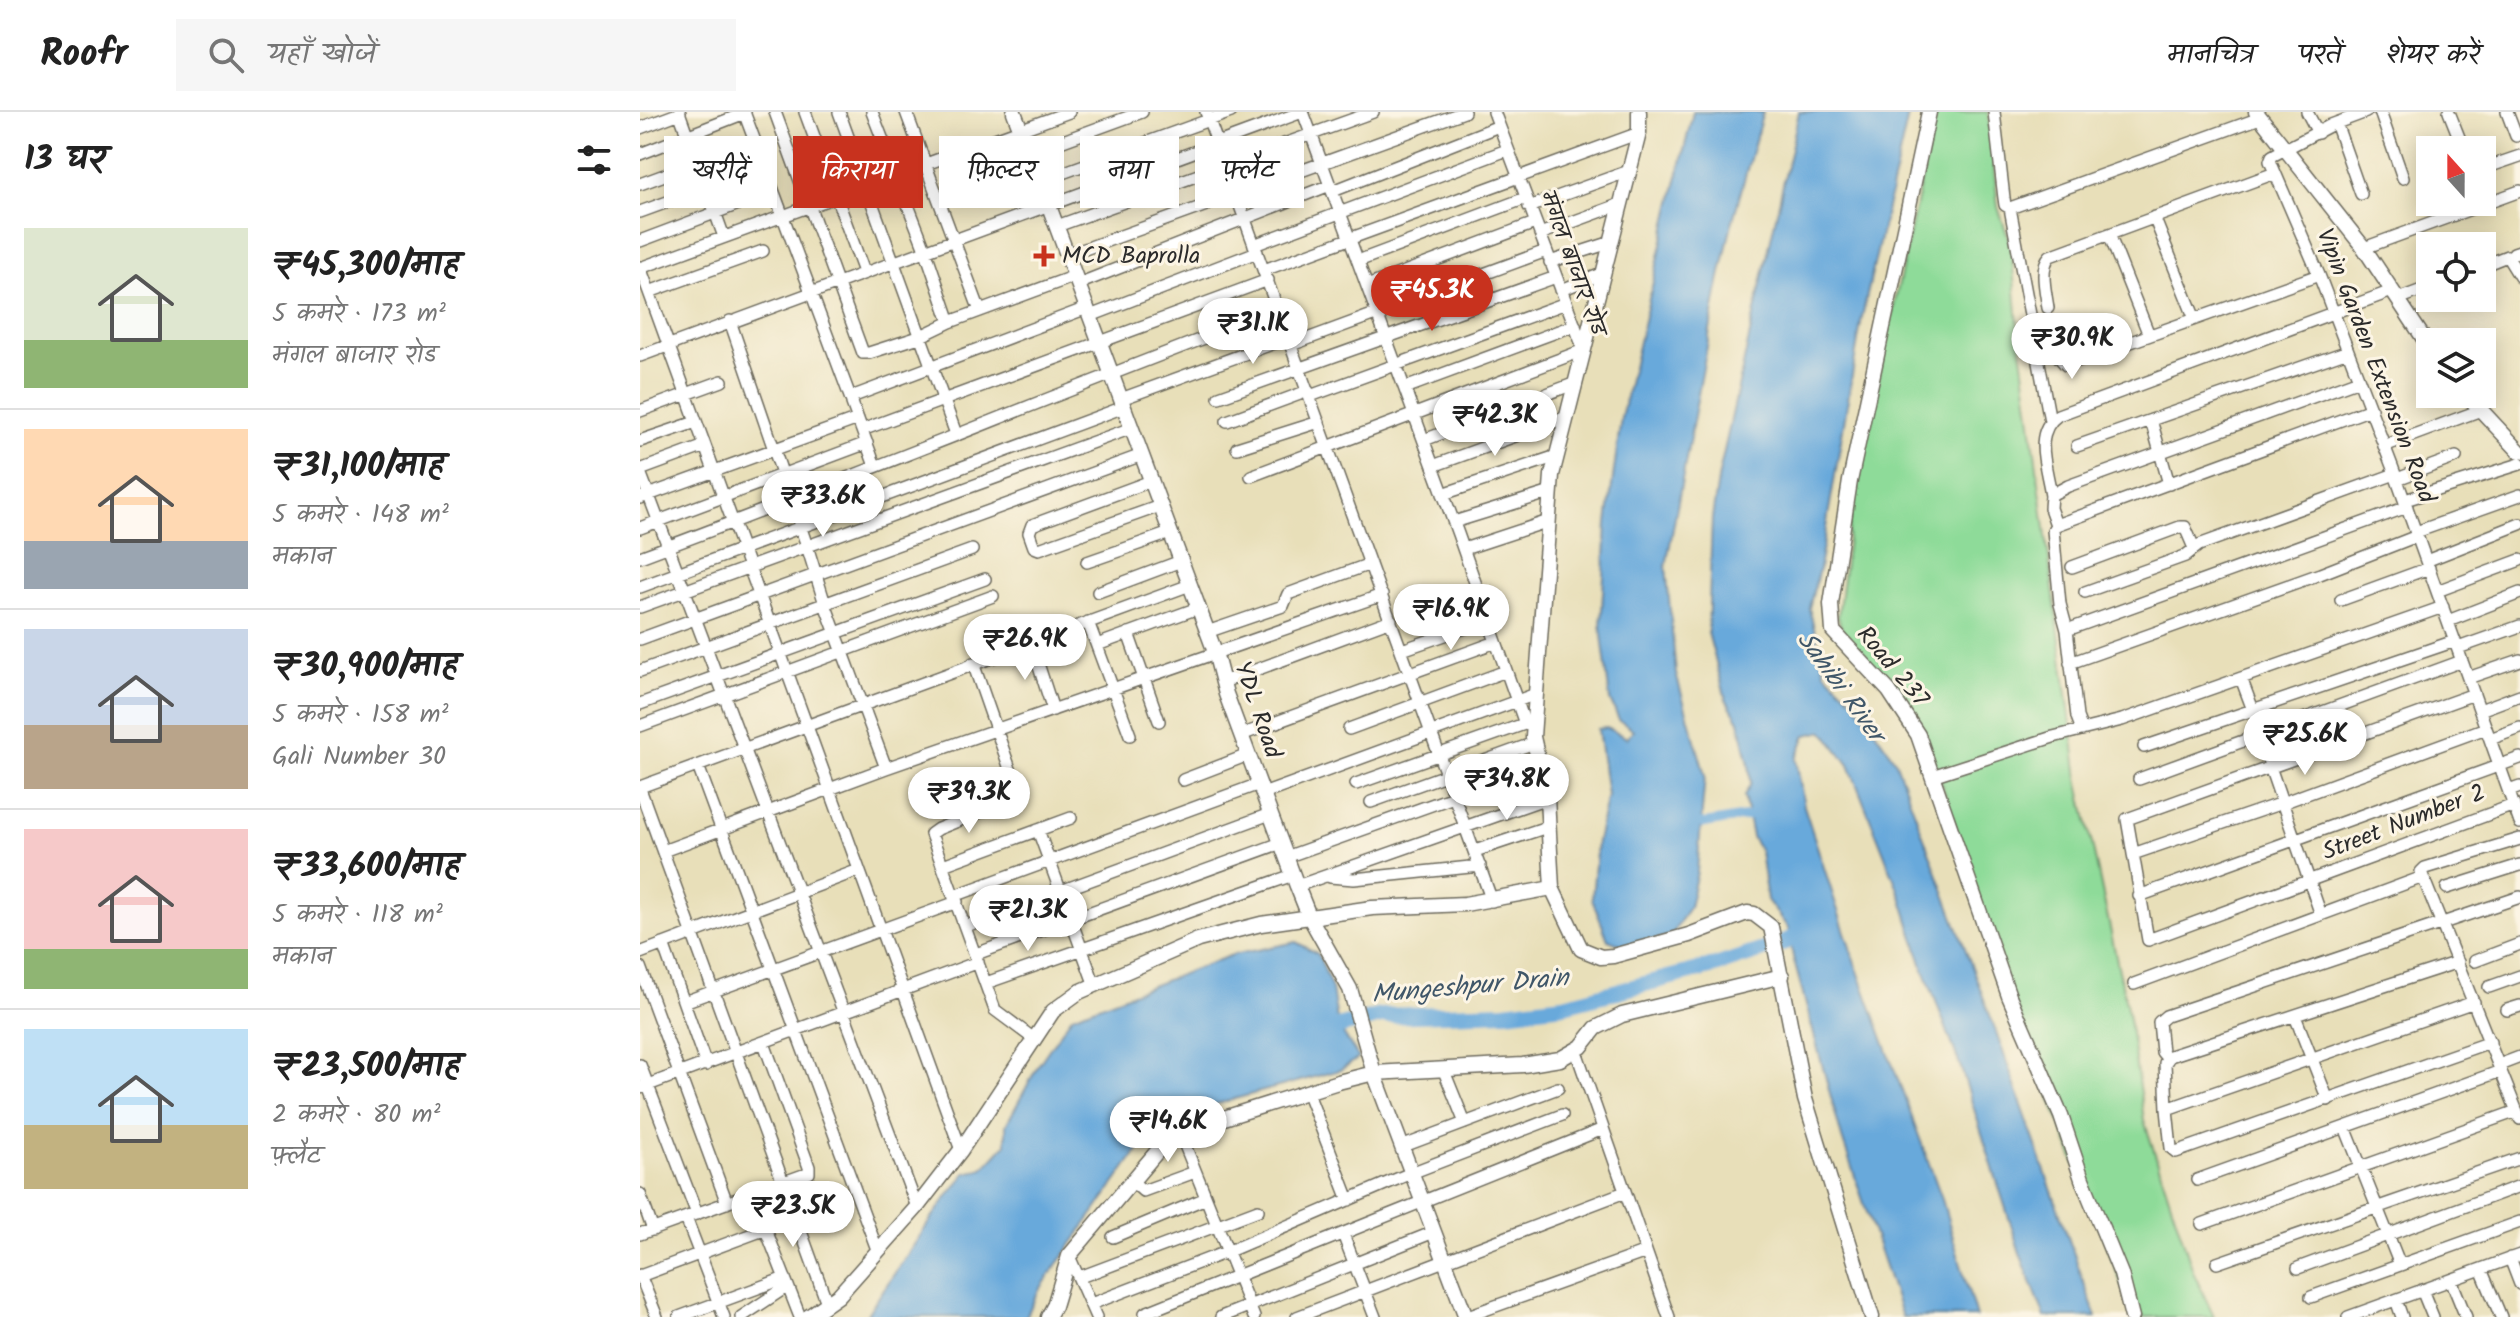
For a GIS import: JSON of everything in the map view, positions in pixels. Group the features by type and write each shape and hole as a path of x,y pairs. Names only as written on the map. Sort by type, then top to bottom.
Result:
{"street":[{"path":"775,112 793,160"},
{"path":"805,112 814,136"},
{"path":"839,112 848,136"},
{"path":"872,112 881,136"},
{"path":"906,112 980,311"},
{"name":"YDL Road","path":"1014,112 1023,136"},
{"path":"925,163 1069,112"},
{"path":"1064,141 1142,112"},
{"path":"1064,172 1208,116 1231,112"},
{"path":"1239,136 1303,112 1517,701 1529,723 1547,798 1552,888 1581,949 1601,957 1681,938 1747,913 1754,914 1771,927 1805,1099 1872,1317"},
{"path":"1304,139 1373,112"},
{"path":"1304,171 1464,112"},
{"name":"मंगल बाजार रोड","path":"1251,476 1584,350 1494,112"},
{"path":"1529,723 1536,694 1551,492 1557,456 1639,133 1639,112"},
{"name":"Road 237","path":"1929,112 1850,481 1831,604 1833,631 1889,691 1918,735 2009,996 2061,1116 2082,1179 2121,1274 2132,1317"},
{"path":"1994,112 2005,205 2010,208 2258,115 2364,248 2417,328"},
{"path":"2307,112 2318,133"},
{"path":"2326,112 2334,124 2361,194"},
{"path":"2048,308 2045,261 2050,256 2275,173 2270,158 2334,124 2366,112"},
{"path":"2380,112 2403,178"},
{"path":"2449,112 2458,136"},
{"path":"2507,112 2516,136"},
{"path":"640,128 679,113 688,136 745,113 753,136"},
{"path":"1208,116 1215,136"},
{"path":"811,208 863,353 869,353 1499,126"},
{"path":"644,496 773,450 944,400 1100,342 1350,239 1639,133"},
{"path":"640,154 664,145"},
{"path":"852,402 858,394 1089,312 1507,150"},
{"path":"1064,197 1195,152"},
{"path":"2496,164 2520,156"},
{"path":"1358,261 1527,202 1629,171"},
{"name":"Vipin Garden Extension Road","path":"2275,173 2371,409 2500,766 2514,789 2514,805 2519,819"},
{"path":"640,184 664,175"},
{"path":"1057,226 1195,176"},
{"path":"2364,248 2520,191"},
{"path":"777,202 875,466"},
{"path":"640,212 664,203"},
{"path":"1367,286 1621,204"},
{"path":"713,208 724,237"},
{"path":"640,241 728,208"},
{"path":"802,208 640,268 961,1150"},
{"path":"840,208 864,272"},
{"path":"875,208 956,434"},
{"path":"909,208 950,322"},
{"path":"640,356 1035,208"},
{"name":"YDL Road","path":"1050,208 1215,652 1241,735 1295,881 1309,916 1356,1004 1374,1073 1466,1317"},
{"path":"1068,255 1200,208"},
{"path":"1242,208 1492,901"},
{"path":"2010,208 2050,421"},
{"path":"2154,217 2195,319"},
{"path":"2109,234 2149,335"},
{"path":"640,587 1290,342 1548,256 1612,242"},
{"path":"649,292 763,251"},
{"path":"2496,260 2507,256 2520,277"},
{"path":"1561,290 1604,273"},
{"path":"2051,329 2058,356 2066,365 2319,275"},
{"path":"1219,397 1556,277"},
{"path":"2056,525 2050,508 2051,495 2041,439 2050,421 2058,415 2334,315 2416,290"},
{"path":"1227,421 1566,303"},
{"path":"640,557 1278,310"},
{"path":"730,321 841,651 886,768"},
{"path":"1405,388 1575,325"},
{"path":"2077,446 2348,351"},
{"path":"2051,495 2068,486 2359,380"},
{"path":"640,411 722,381"},
{"path":"1424,440 1576,383"},
{"path":"2082,730 2077,717 2067,630 2056,573 2053,530 2056,525 2371,409"},
{"path":"2384,446 2481,410 2520,452"},
{"path":"1433,466 1567,417"},
{"path":"2151,420 2169,484"},
{"path":"640,441 696,422"},
{"path":"1237,448 1319,422"},
{"path":"640,607 1132,428"},
{"path":"640,528 867,443"},
{"path":"705,446 640,471 644,496 668,546 917,1207"},
{"path":"640,639 1142,455"},
{"path":"1443,494 1557,456"},
{"path":"2085,592 2185,556 2194,548 2456,457"},
{"path":"2067,630 2520,464"},
{"path":"1151,481 1032,525 1029,533 1034,547 1039,549 1160,506"},
{"path":"1454,522 1551,492"},
{"path":"2070,663 2320,574 2520,495"},
{"path":"1464,549 1549,521"},
{"path":"2341,600 2520,524"},
{"path":"2072,567 2180,527 2185,527 2194,548"},
{"path":"1087,562 1170,533"},
{"path":"640,671 972,550"},
{"path":"2437,591 2520,560"},
{"path":"1098,592 1181,561"},
{"path":"1207,632 1283,606 1288,594 1370,564"},
{"path":"640,704 985,579"},
{"path":"827,1303 640,788 1190,585"},
{"path":"2448,621 2520,593"},
{"path":"663,851 886,768 1382,595"},
{"path":"640,726 993,596"},
{"path":"1932,776 2134,716 2443,607"},
{"path":"1097,645 1198,608"},
{"path":"1223,682 1391,620"},
{"path":"1402,650 1488,620"},
{"path":"1088,622 1130,735"},
{"path":"2144,747 2456,644 2520,626"},
{"path":"1128,633 1159,721"},
{"path":"1031,642 1053,710"},
{"path":"1241,735 1496,642"},
{"path":"2468,678 2520,660"},
{"path":"2139,779 2462,661"},
{"path":"973,663 1017,789 1017,797 933,831 932,837 998,1014 1034,1039"},
{"path":"1349,729 1506,671"},
{"path":"2241,678 2321,915"},
{"path":"684,1002 881,930 1049,861 1536,694"},
{"path":"2474,694 2127,819 2139,896 2520,758"},
{"path":"2480,710 2520,695"},
{"path":"1356,784 1529,723"},
{"path":"2133,854 2488,733 2520,728"},
{"path":"1371,802 1534,743"},
{"path":"1183,780 1248,755"},
{"path":"698,766 878,1252"},
{"path":"644,1087 903,992 1069,919 1455,797 1540,766"},
{"path":"1325,877 1547,798"},
{"name":"Street Number 2","path":"2139,896 2148,940 2514,805"},
{"path":"966,926 1270,814"},
{"path":"943,865 1071,818"},
{"path":"1475,851 1550,826"},
{"path":"1038,830 1094,983"},
{"path":"2202,1224 2518,1115 2421,872 2425,868 2520,839"},
{"path":"2447,888 2520,865"},
{"path":"986,983 1081,949 1295,881 1325,877 1354,879 1480,866"},
{"path":"640,953 859,870"},
{"path":"2134,984 2423,877"},
{"path":"808,1317 827,1303 878,1252 917,1207 961,1150 1057,1006 1094,983 1207,937 1261,924 1372,908 1492,901 1552,888"},
{"path":"2490,1042 2176,1152 2171,1148 2167,1058 2162,1052 2159,1022 2166,1016 2520,897"},
{"path":"663,944 706,1065"},
{"path":"2475,961 2520,944"},
{"path":"2167,1058 2458,962"},
{"path":"640,967 727,1203"},
{"path":"1048,1317 1069,1256 1160,1148 1180,1133 1307,1091 1374,1073 1444,1071 1560,1059 1576,1051 1596,1028 1622,1015 1782,976"},
{"path":"2489,987 2520,976"},
{"path":"2167,1109 2474,1002"},
{"path":"2507,1010 2520,1006"},
{"path":"2295,1016 2328,1100"},
{"path":"640,1234 782,1184 810,1170 764,1043"},
{"path":"1576,1051 1666,1316"},
{"path":"2197,1180 2500,1068 2520,1057"},
{"path":"640,1065 644,1087 692,1216 699,1254 724,1317"},
{"path":"1444,1071 1465,1123"},
{"path":"1401,1147 1558,1088"},
{"path":"1307,1091 1349,1200"},
{"path":"1091,1304 1229,1251 1411,1173 1562,1115"},
{"path":"2345,1127 2400,1265"},
{"path":"1145,1313 1603,1129"},
{"path":"1180,1133 1252,1312"},
{"path":"2217,1263 2520,1158"},
{"path":"1133,1182 1143,1191 1195,1172"},
{"path":"2298,1268 2520,1186"},
{"path":"1297,1317 1625,1192"},
{"path":"640,1194 653,1230"},
{"path":"752,1194 800,1317"},
{"path":"1113,1237 1206,1198"},
{"path":"1080,1277 1258,1210"},
{"path":"2311,1297 2520,1222"},
{"path":"657,1317 640,1276 766,1229"},
{"path":"1221,1317 1252,1312 1355,1264 1434,1232"},
{"path":"1343,1234 1375,1317"},
{"path":"1466,1317 1646,1252"},
{"path":"1069,1256 1096,1317"},
{"path":"2348,1317 2368,1313 2515,1256 2520,1284"},
{"path":"2481,1269 2501,1317"},
{"path":"2451,1280 2466,1317"},
{"path":"679,1317 787,1282"},
{"path":"741,1317 787,1282"},
{"path":"2422,1290 2433,1317"},
{"path":"2396,1300 2402,1317"}],"green space":[{"path":"1936,112 1988,112 1998,207 2011,246 2018,324 2078,778 2128,1013 2144,1120 2194,1274 2214,1317 2134,1317 2010,992 1925,733 1899,696 1842,630 1838,617 1854,491"}],"water":[{"path":"1693,112 1763,112 1719,282 1666,566 1676,674 1705,775 1697,872 1689,907 1672,935 1628,947 1608,940 1592,899 1597,841 1607,795 1598,729 1607,728 1627,738 1633,730 1619,720 1610,700 1601,627 1607,523 1621,418"},
{"name":"Sahibi River","path":"1799,112 1909,112 1862,317 1819,569 1809,608 1825,672 1855,702 1895,760 1994,1026 2096,1317 2045,1317 2021,1256 1960,1065 1923,967 1902,899 1849,765 1824,731 1806,735 1796,759 1804,806 1855,963 1941,1196 1976,1317 1902,1317 1842,1138 1788,928 1767,900 1760,851 1752,837 1744,796 1751,783 1749,764 1739,721 1726,699 1708,633 1712,518"},
{"path":"1296,942 1318,954 1332,989 1338,1026 1359,1058 1340,1070 1191,1111 1143,1143 1038,1292 1026,1317 865,1317 966,1173 983,1169 1006,1144 1006,1125 1039,1064 1072,1016 1232,955"}],"waterway":[{"path":"1693,820 1702,824 1748,816"},
{"name":"Mungeshpur Drain","path":"1318,1032 1381,1016 1505,1012 1564,1005 1718,965 1781,944 1808,930"}],"place":[{"name":"MCD Baprolla","path":"1044,256"}]}
